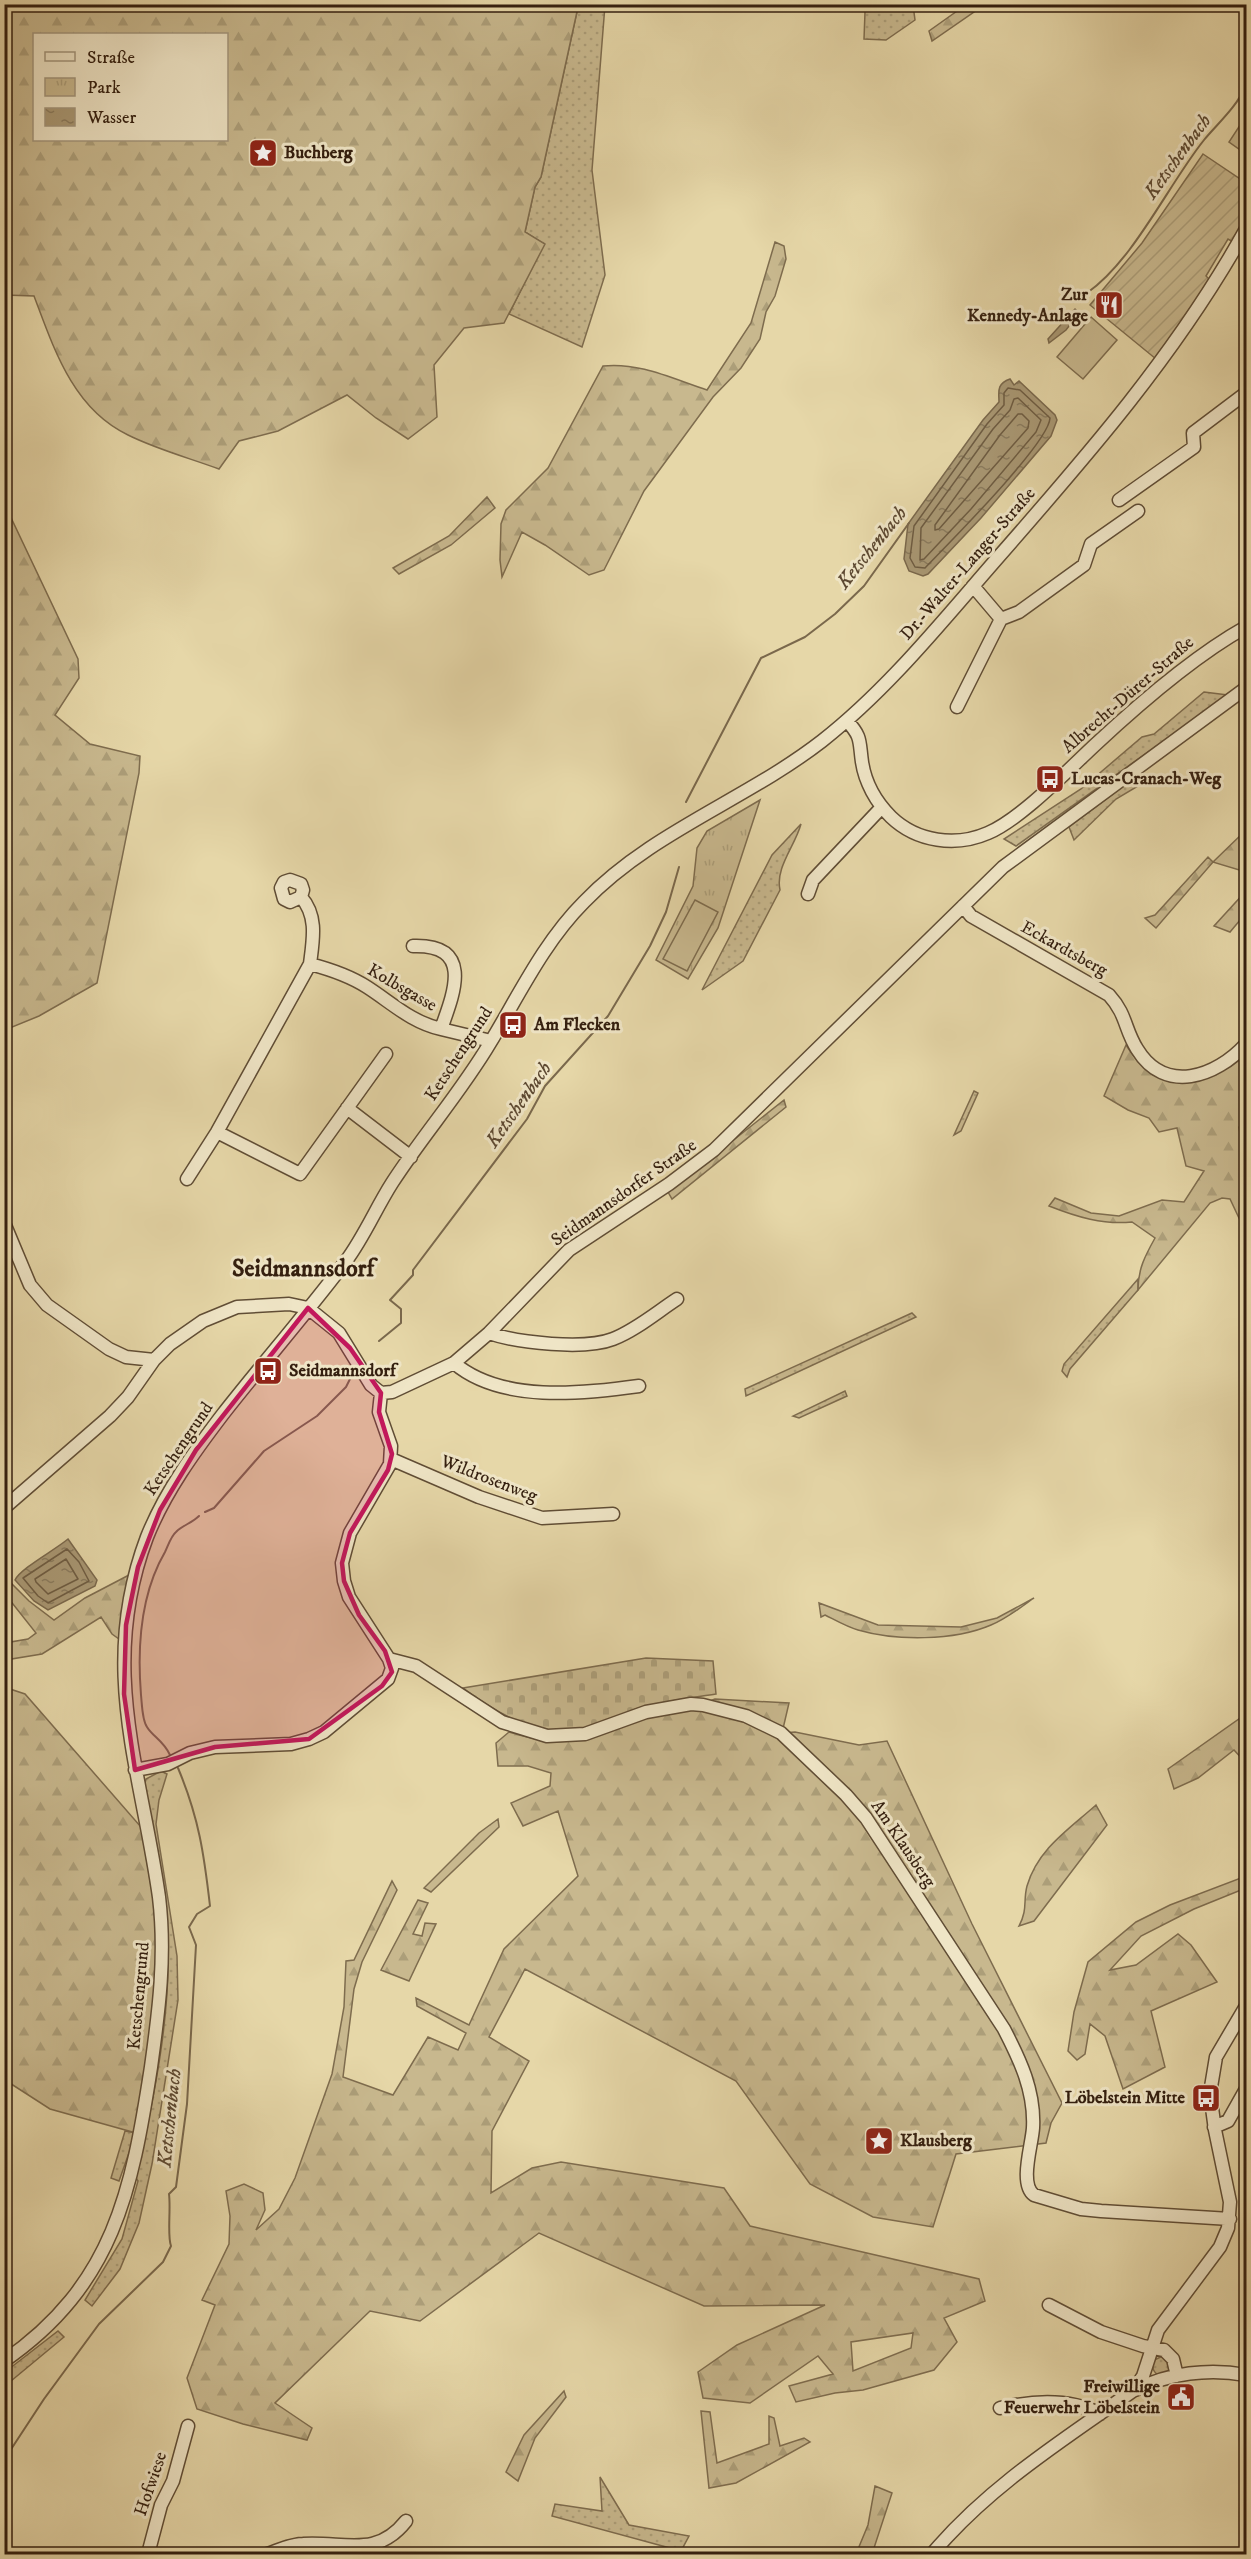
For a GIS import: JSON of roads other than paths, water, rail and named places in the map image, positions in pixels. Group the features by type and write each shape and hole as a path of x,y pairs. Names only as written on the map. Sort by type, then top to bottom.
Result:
{"street":[{"name":"Dr.-Walter-Langer-Straße","path":"645,851 785,769 847,721 891,678 1094,448 1157,369 1198,308 1246,229"},
{"path":"1119,500 1194,447 1193,432 1246,393"},
{"path":"957,708 1001,619 1019,612 1084,565 1091,544 1138,511"},
{"path":"973,586 1001,619"},
{"name":"Albrecht-Dürer-Straße","path":"847,721 858,733 867,782 882,807 902,825 923,836 936,840 964,841 999,828 1197,659 1246,627"},
{"name":"Seidmannsdorfer Straße","path":"381,1393 392,1392 454,1364 489,1332 569,1250 669,1185 714,1150 1018,854 1246,688"},
{"path":"808,894 813,880 882,807"},
{"name":"Ketschengrund","path":"4,2361 54,2320 73,2298 95,2266 120,2214 140,2134 160,2000 162,1944 158,1894 126,1717 123,1669 126,1625 138,1567 148,1535 175,1482 196,1449 350,1255 391,1184 491,1041 545,951 588,897 645,851"},
{"path":"187,1179 217,1132 310,964 314,923 311,912 301,897"},
{"name":"Eckardtsberg","path":"963,906 970,916 1109,995 1123,1013 1136,1047 1153,1069 1175,1077 1202,1074 1221,1065 1246,1044"},
{"name":"Kolbsgasse","path":"413,946 428,945 441,950 450,960 456,975 455,990 441,1029"},
{"name":"Kolbsgasse","path":"310,964 329,969 365,986 410,1018 441,1029 491,1041"},
{"path":"217,1132 300,1174 386,1054"},
{"path":"348,1108 411,1156"},
{"path":"4,1223 27,1278 38,1296 47,1305 109,1349 126,1357 154,1360"},
{"path":"489,1332 515,1340 599,1344 629,1330 677,1299"},
{"path":"4,1508 110,1416 128,1397 154,1360 170,1344 188,1330 218,1314 237,1308 267,1304 289,1304 308,1308 339,1333 371,1385 381,1393 379,1412 389,1436 391,1459 388,1470 350,1533 342,1563 349,1597 389,1659 392,1672 382,1686 324,1732 309,1739 291,1744 215,1747 190,1753 168,1764 135,1770"},
{"path":"454,1364 480,1380 515,1389 555,1393 591,1392 639,1386"},
{"name":"Wildrosenweg","path":"391,1459 479,1497 542,1518 613,1514"},
{"name":"Am Klausberg","path":"389,1659 416,1666 502,1722 547,1736 585,1734 646,1712 691,1704 733,1712 775,1729 846,1795 866,1818 1004,2029 1021,2062 1031,2099 1033,2125 1026,2177 1029,2192 1050,2201 1091,2210 1230,2219"},
{"path":"1134,2390 1143,2376 1158,2330 1226,2236 1230,2219 1230,2202 1214,2127 1210,2093 1216,2056 1246,2006"},
{"path":"1214,2127 1228,2121 1246,2090"},
{"path":"1049,2305 1101,2332 1164,2350 1172,2356 1177,2376"},
{"path":"932,2554 949,2534 1016,2474 1134,2390 1149,2383 1177,2376 1212,2372 1246,2375"},
{"path":"1000,2408 1024,2403 1053,2403 1083,2407 1100,2414"},
{"name":"Hofwiese","path":"148,2554 161,2505 173,2481 188,2426"},
{"path":"267,2554 301,2544 374,2545 395,2534 406,2521"}],"water":[{"path":"1075,309 1079,313 1066,330 1049,343 1048,339"},
{"path":"1010,379 1014,385 1019,381 1055,415 1057,420 1051,436 981,518 928,574 923,576 909,571 904,559 908,524 983,420 999,402 1002,383"},
{"path":"68,1539 97,1580 95,1586 48,1610 34,1601 15,1580 18,1575"}],"waterway":[{"name":"Ketschenbach","path":"1086,299 1087,293 1104,279 1135,242 1191,158 1233,107 1246,85"},
{"name":"Ketschenbach","path":"686,802 761,658 805,637 835,614 864,586 909,523"},
{"name":"Ketschenbach","path":"379,1341 401,1323 401,1309 390,1300 413,1275 413,1270 527,1119 545,1086 608,1016 650,946 666,912 679,867"},
{"name":"Ketschenbach","path":"205,1512 214,1508 264,1451 317,1416 346,1387 353,1373"},
{"name":"Ketschenbach","path":"170,1755 147,1727 143,1716 140,1658 142,1621 150,1586 171,1539 174,1534 199,1516"},
{"name":"Ketschenbach","path":"4,2460 44,2399 99,2324 163,2262 171,2246 169,2194 176,2187 187,2104 196,1945 189,1927 197,1914 210,1906 200,1836 178,1768"}],"place":[{"name":"Buchberg","path":"263,153"},
{"name":"Zur Kennedy-Anlage","path":"1109,305"},
{"name":"Lucas-Cranach-Weg","path":"1050,779"},
{"name":"Am Flecken","path":"513,1025"},
{"name":"Seidmannsdorf","path":"268,1371"},
{"name":"Löbelstein Mitte","path":"1206,2098"},
{"name":"Klausberg","path":"879,2141"},
{"name":"Freiwillige Feuerwehr Löbelstein","path":"1181,2397"}],"district":[{"name":"Seidmannsdorf","path":"303,1269"}]}
